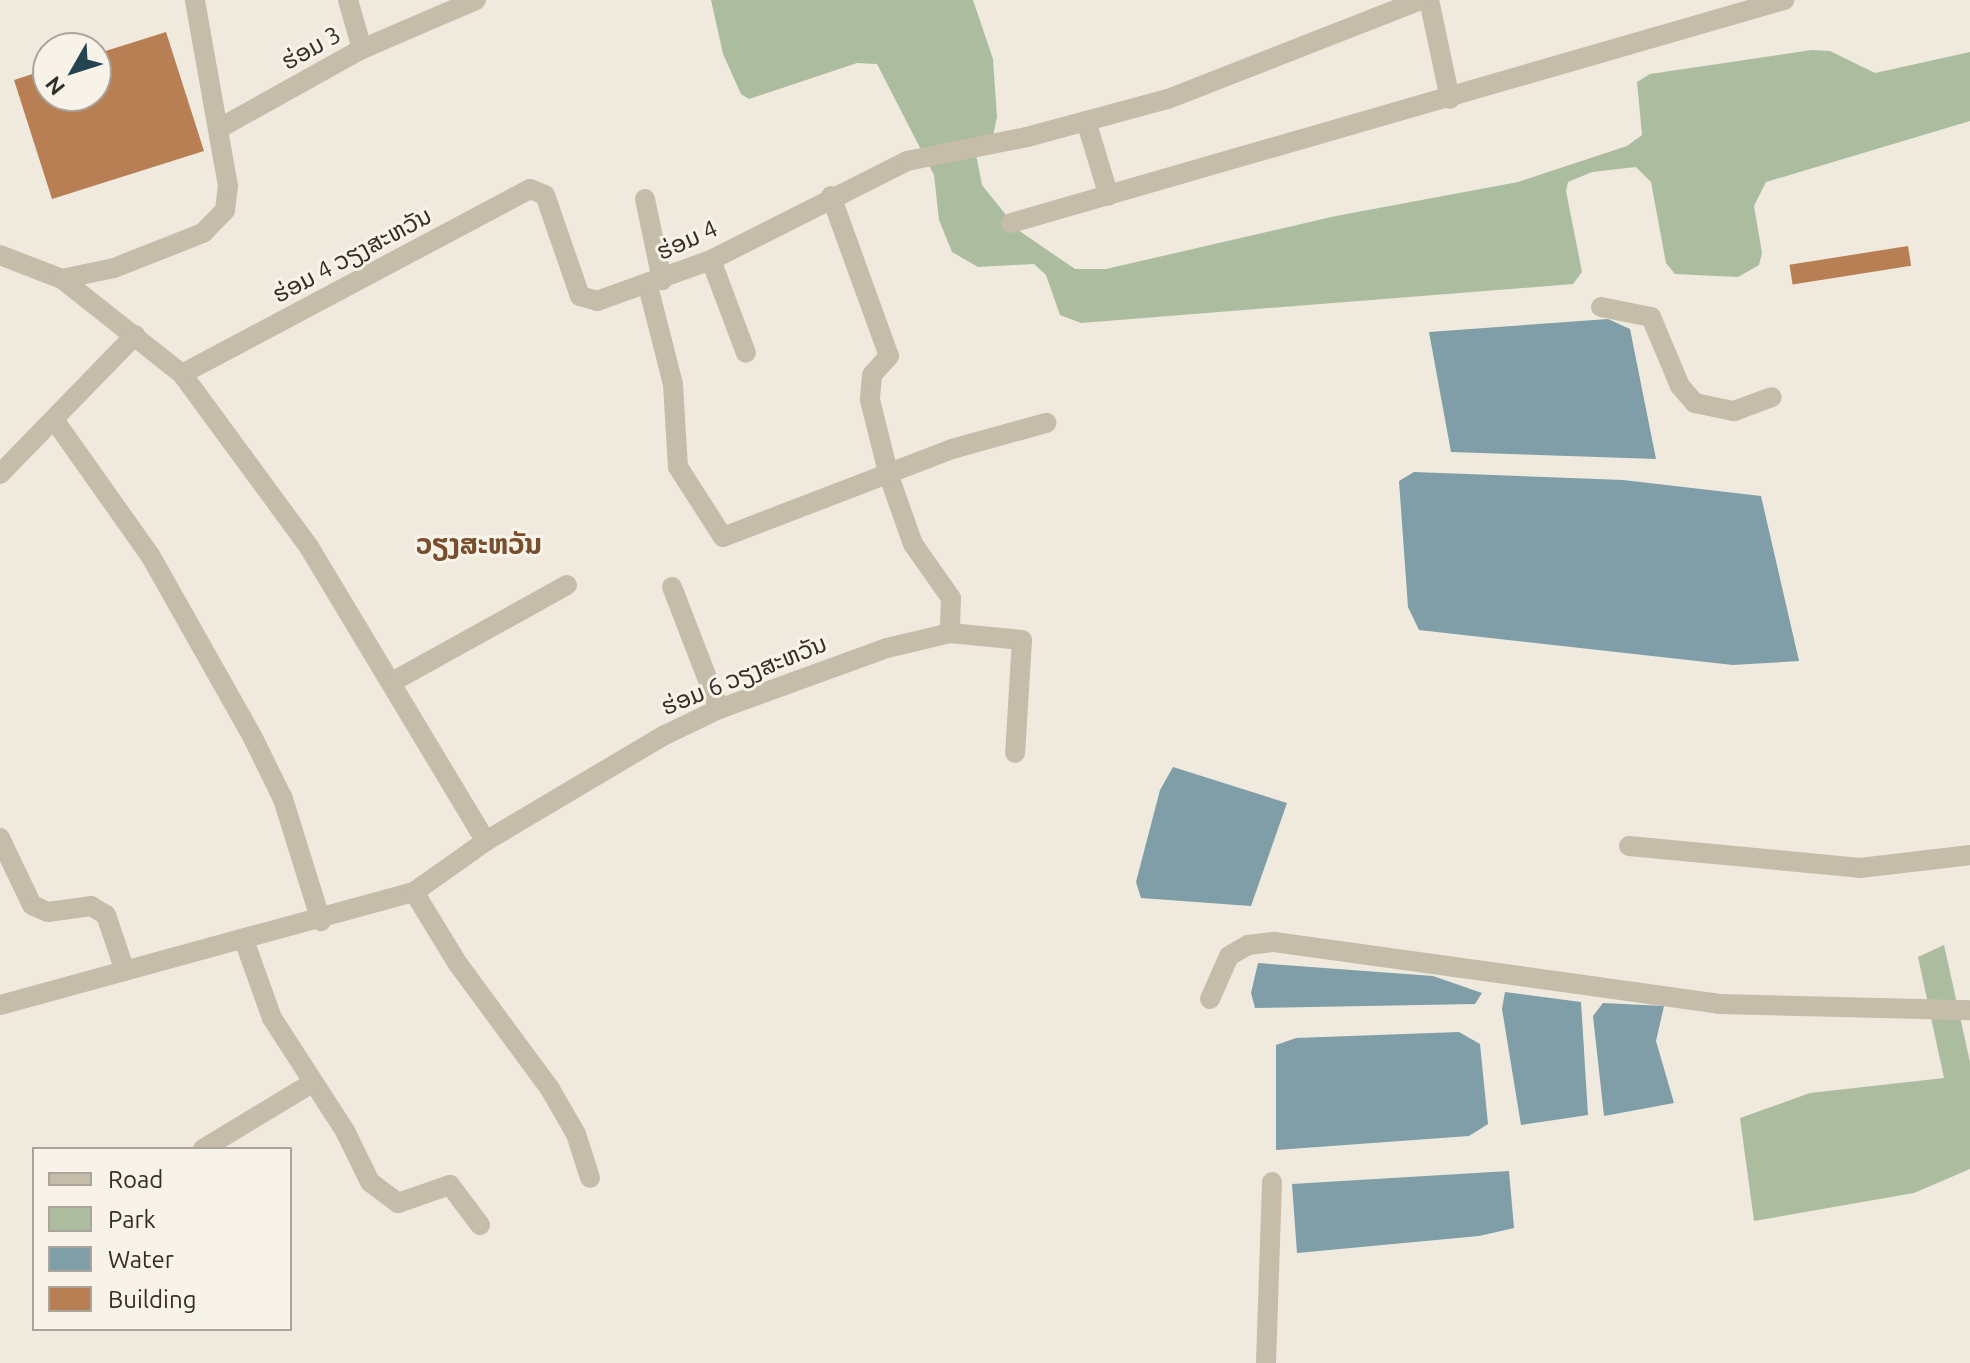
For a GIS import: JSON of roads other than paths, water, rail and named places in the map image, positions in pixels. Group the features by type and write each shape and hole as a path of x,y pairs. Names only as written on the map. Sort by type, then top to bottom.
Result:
{"street":[{"path":"62,279 114,268 215,225 225,210 228,186 195,0"},
{"path":"348,0 362,49"},
{"name":"ຮ່ອມ 3","path":"218,129 362,49 428,8 476,0"},
{"name":"ຮ່ອມ 4","path":"545,195 580,296 597,301 655,283 711,260 831,196 907,161 1086,121 1168,99 1248,64 1420,0"},
{"path":"1429,0 1450,99"},
{"path":"1011,223 1450,99 1784,0"},
{"path":"1086,121 1109,196"},
{"name":"ຮ່ອມ 4 ວຽງສະຫວັນ","path":"182,374 530,189 545,195"},
{"path":"831,196 889,356 872,375 870,400 889,476 913,544 951,598 950,633 1022,640 1015,753"},
{"path":"645,199 655,283 673,384 678,467 723,537 889,476 952,449 1046,423"},
{"path":"0,255 62,279 182,374 309,547 486,841"},
{"path":"711,260 746,353"},
{"path":"1601,307 1651,317 1680,386 1695,403 1734,411 1772,397"},
{"path":"0,474 55,421 135,335"},
{"path":"55,421 150,555 253,738 283,799 321,921"},
{"path":"392,682 567,585"},
{"path":"672,587 719,709"},
{"name":"ຮ່ອມ 6 ວຽງສະຫວັນ","path":"0,1005 321,921 414,892 486,841 719,709 829,667 950,633"},
{"path":"0,838 32,905 48,912 91,906 106,915 125,971"},
{"path":"1629,846 1860,868 1970,855"},
{"path":"414,892 458,964 550,1089 576,1134 590,1178"},
{"path":"244,940 272,1018 385,1198 413,1202 450,1185 480,1225"},
{"path":"1210,999 1229,956 1248,945 1274,942 1718,1004 1970,1010"},
{"path":"206,1147 312,1083"},
{"path":"1266,1363 1272,1182"}],"water":[{"path":"1608,319 1630,329 1656,459 1451,452 1429,332"},
{"path":"1414,472 1623,480 1761,496 1799,661 1733,665 1419,630 1408,607 1399,481"},
{"path":"1173,767 1287,803 1251,906 1141,898 1136,882 1160,790"},
{"path":"1258,963 1433,976 1482,993 1475,1004 1255,1008 1251,993"},
{"path":"1505,992 1581,1002 1588,1115 1521,1125 1502,1009"},
{"path":"1603,1003 1664,1006 1656,1041 1674,1103 1604,1116 1593,1016"},
{"path":"1459,1032 1480,1044 1488,1124 1469,1136 1276,1150 1276,1045 1296,1038"},
{"path":"1509,1171 1514,1228 1479,1236 1297,1253 1292,1184"}],"district":[{"name":"ວຽງສະຫວັນ","path":"479,544"}]}
